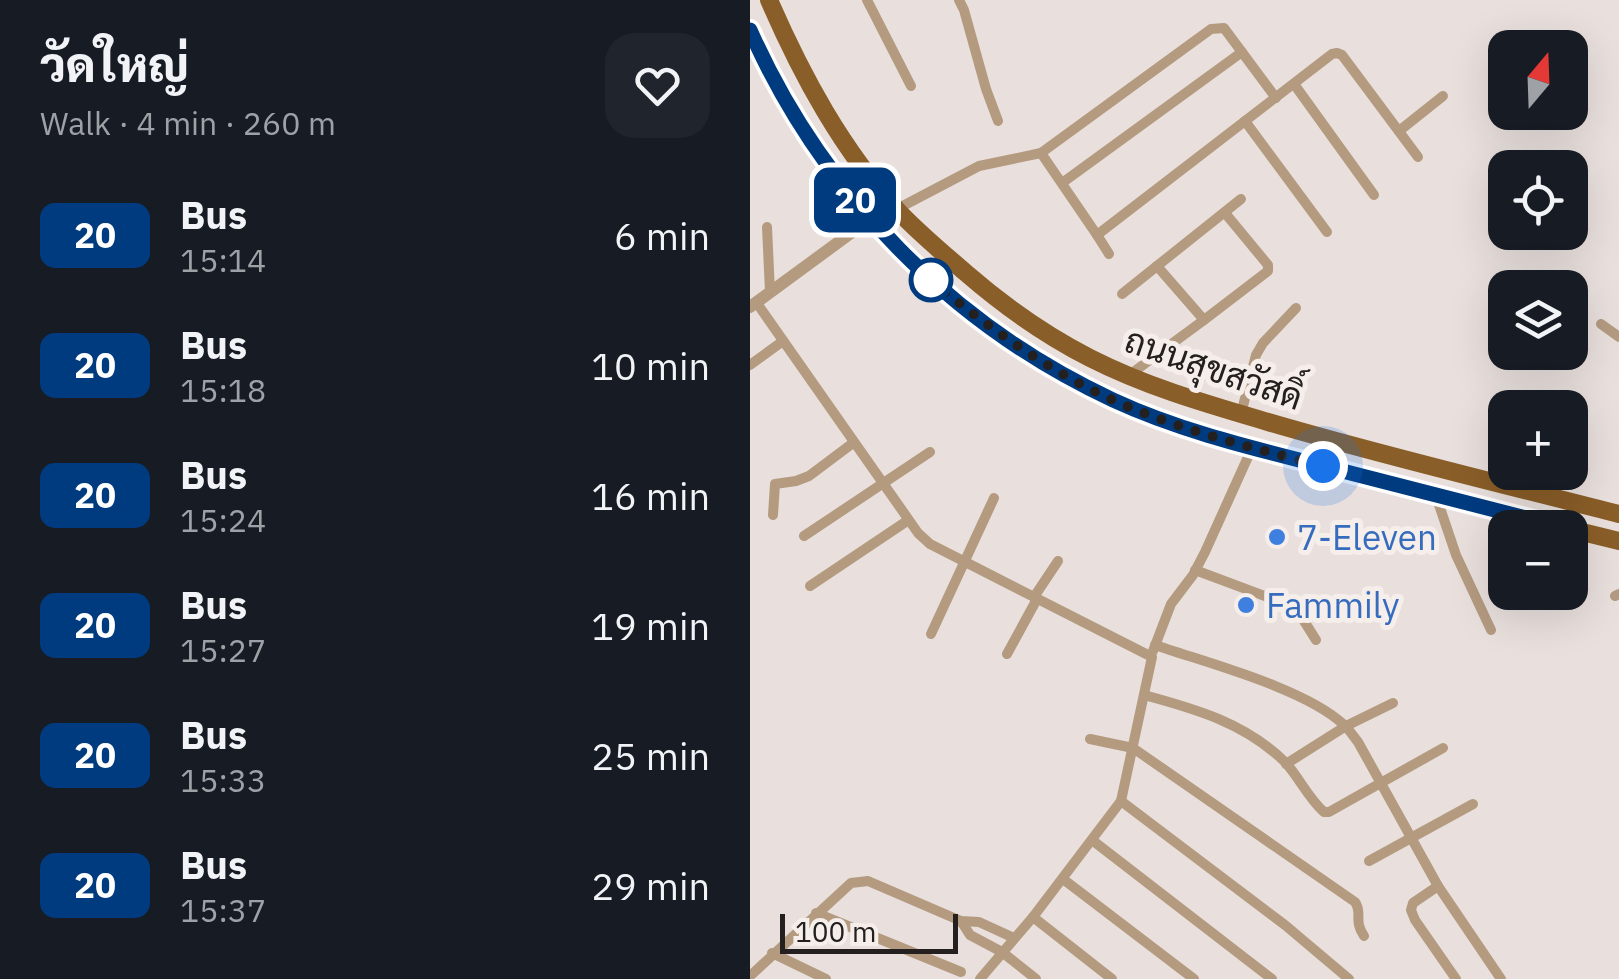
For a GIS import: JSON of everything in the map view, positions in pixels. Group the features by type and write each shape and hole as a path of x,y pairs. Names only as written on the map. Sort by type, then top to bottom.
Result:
{"main road":[{"name":"ถนนสุขสวัสดิ์","path":"769,0 810,87 853,155 896,209 1006,306 1047,334 1165,392 1311,435 1619,514"},
{"name":"ถนนสุขสวัสดิ์","path":"750,30 796,120 870,219 936,285 1046,364 1115,401 1163,420 1252,448 1496,510"},
{"name":"ถนนสุขสวัสดิ์","path":"1588,533 1619,541"}],"street":[{"path":"867,0 911,86"},
{"path":"958,0 998,121"},
{"path":"896,209 979,166 1041,153 1211,29 1224,28 1276,98"},
{"path":"1062,183 1242,52"},
{"path":"1097,235 1332,54 1342,56 1418,157"},
{"path":"1294,84 1374,195"},
{"path":"1398,131 1443,96"},
{"path":"1245,122 1328,232"},
{"path":"1041,153 1109,254"},
{"path":"1122,294 1241,200"},
{"path":"1128,376 1268,270 1224,213"},
{"path":"870,219 753,304 783,341 907,521 930,544 1035,598 1153,651 1296,696 1346,726 1438,886 1501,979"},
{"path":"766,227 770,292"},
{"path":"1156,266 1204,320"},
{"path":"1242,414 1256,354 1296,308"},
{"path":"1602,324 1619,337"},
{"path":"750,365 783,341"},
{"path":"773,515 775,484 810,476 853,443"},
{"path":"980,979 1121,801 1153,651 1171,604 1195,570 1252,448"},
{"path":"804,536 930,452"},
{"path":"1436,495 1456,555 1491,630"},
{"path":"931,634 994,498"},
{"path":"810,586 907,521"},
{"path":"1007,654 1058,560"},
{"path":"1195,570 1286,604 1299,613 1316,640"},
{"path":"1144,696 1217,716 1244,730 1286,764 1324,812 1443,748"},
{"path":"1286,764 1392,702"},
{"path":"1090,739 1133,748 1355,902 1359,907 1358,927 1364,936"},
{"path":"1121,801 1349,979"},
{"path":"1369,861 1473,804"},
{"path":"1092,840 1272,979"},
{"path":"1063,878 1194,979"},
{"path":"750,976 850,883 868,882 961,921 979,922 1014,938"},
{"path":"1438,886 1412,903 1411,910 1456,979"},
{"path":"816,913 961,972"},
{"path":"1032,917 1112,979"},
{"path":"961,921 970,935 1002,952 1036,979"},
{"path":"772,953 826,979"}],"bus line":[{"name":"20","path":"750,30 796,120 870,219 924,275 1022,350 1115,401 1207,436 1495,510"}],"place":[{"name":"7-Eleven","path":"1277,537"},
{"name":"Fammily","path":"1246,605"}],"route":[{"path":"931,280 924,275 1022,350 1115,401 1207,436 1323,466"}]}
